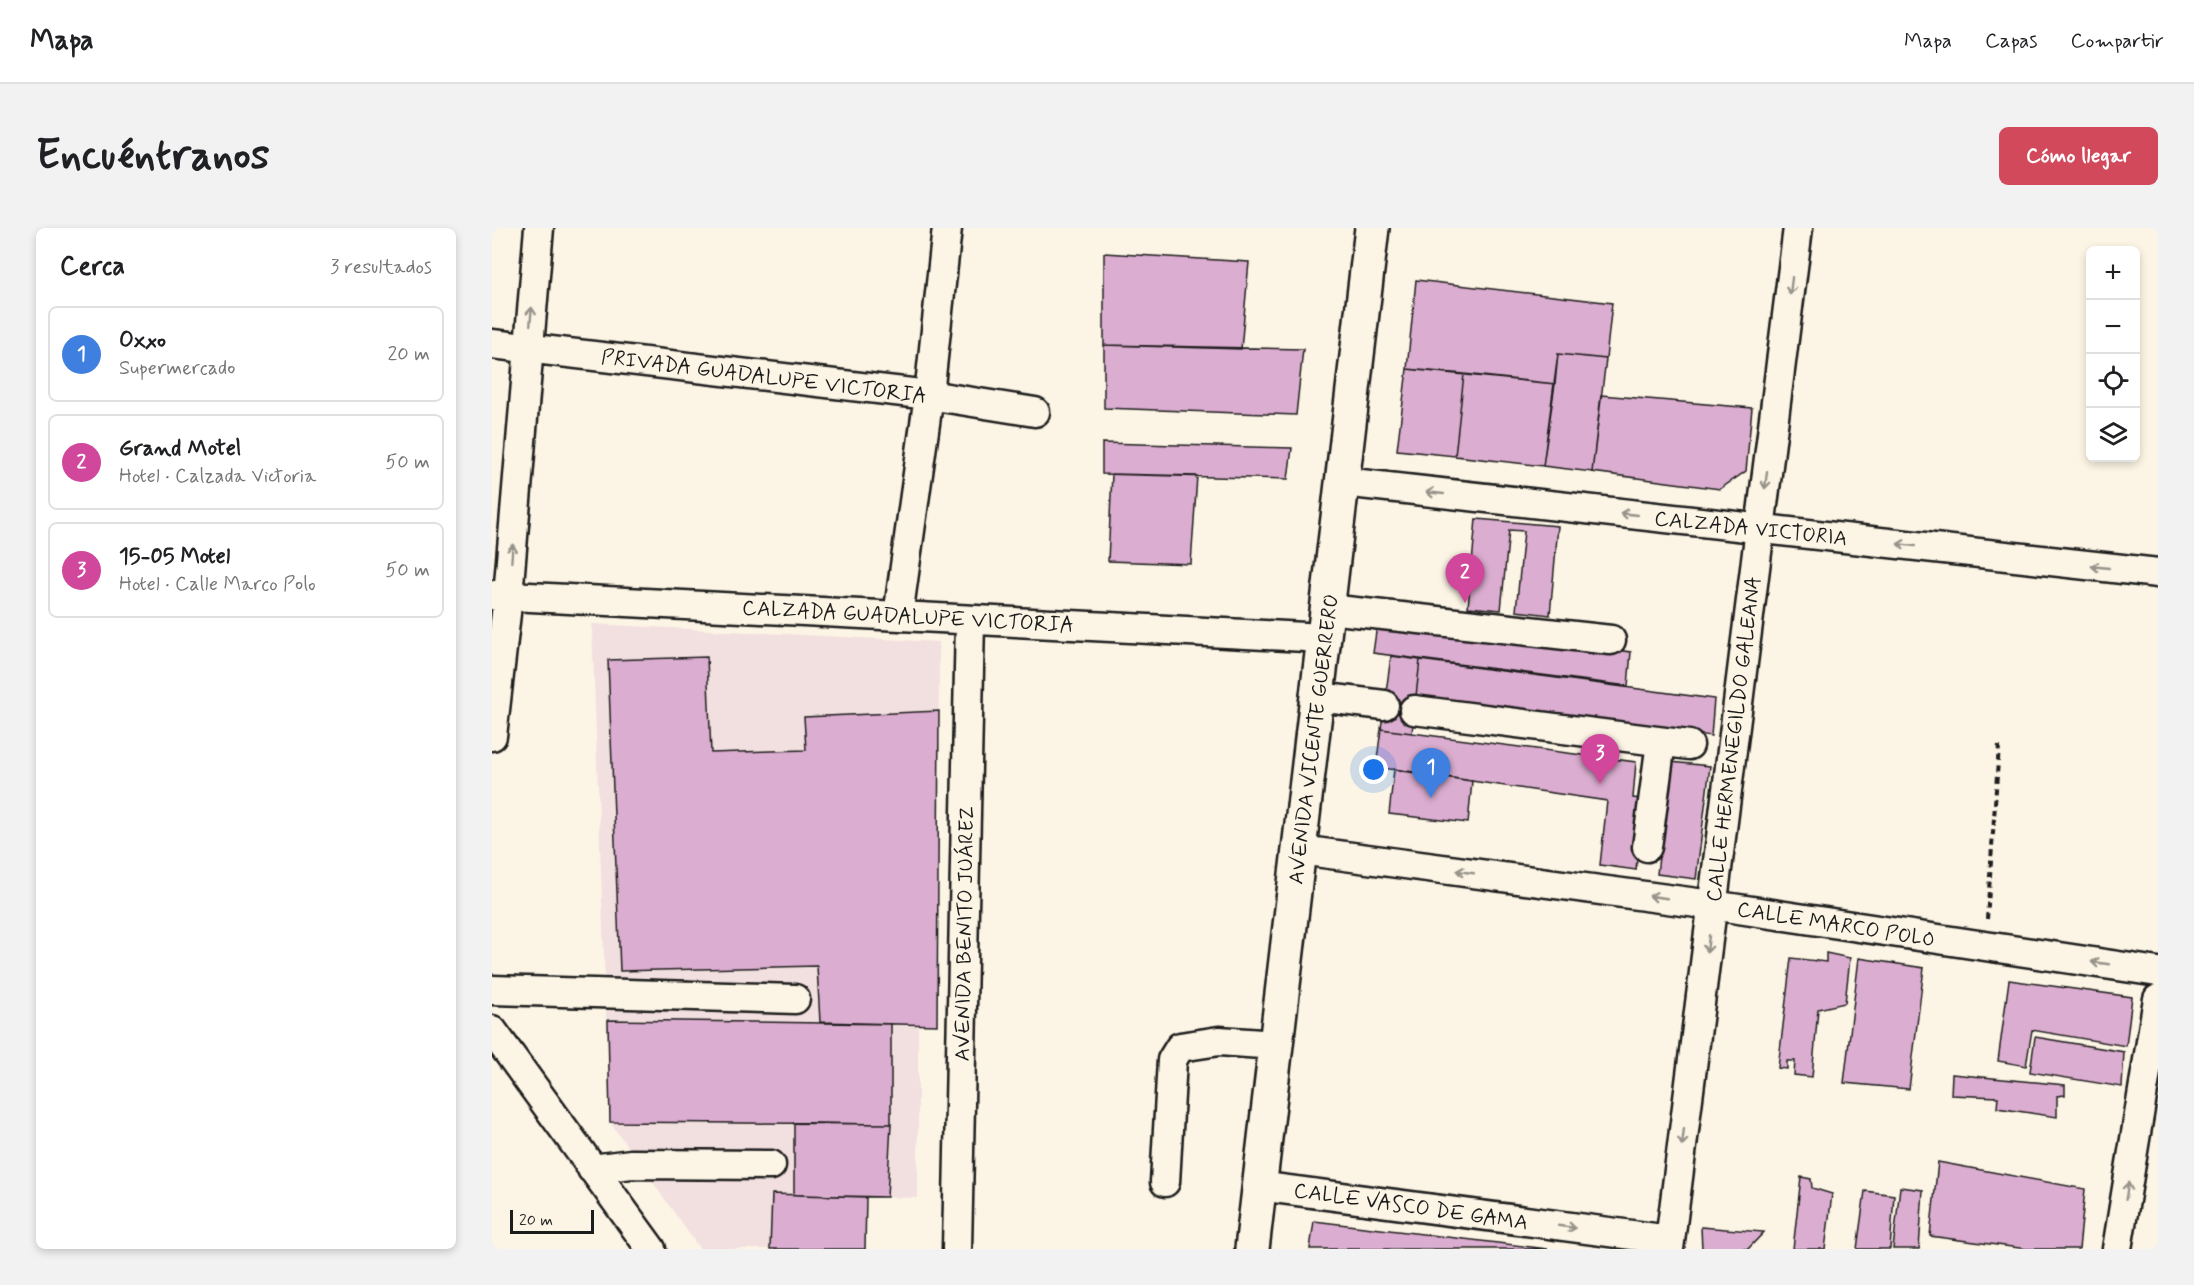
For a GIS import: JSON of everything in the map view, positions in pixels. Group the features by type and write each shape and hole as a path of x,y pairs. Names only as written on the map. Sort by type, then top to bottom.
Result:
{"main road":[{"name":"AVENIDA VICENTE GUERRERO","path":"1252,1249 1372,228"}],"street":[{"path":"492,736 500,595 528,349 539,228"},
{"path":"898,616 929,395 948,228"},
{"name":"CALLE HERMENEGILDO GALEANA","path":"1670,1245 1798,228"},
{"name":"PRIVADA GUADALUPE VICTORIA","path":"492,344 929,395 1035,412"},
{"name":"CALZADA VICTORIA","path":"1343,483 2158,573"},
{"name":"CALZADA GUADALUPE VICTORIA","path":"500,595 970,620 1326,624 1611,640"},
{"name":"AVENIDA BENITO JUÁREZ","path":"957,1249 970,620"},
{"path":"1318,697 1384,705"},
{"path":"1414,710 1689,745"},
{"path":"1647,847 1661,742"},
{"name":"CALLE MARCO POLO","path":"1300,850 1713,905 2158,972"},
{"path":"492,990 795,999"},
{"path":"2117,1249 2158,999"},
{"path":"492,1030 651,1249"},
{"path":"1165,1182 1172,1059 1180,1047 1219,1041 1276,1045"},
{"path":"592,1169 631,1164 771,1165"},
{"name":"CALLE VASCO DE GAMA","path":"1259,1186 1670,1245"}],"path":[{"path":"1985,946 1999,746"}],"shaded area":[{"path":"592,624 939,642 937,1025 918,1025 918,1198 773,1194 770,1249 700,1249 610,1122"}],"building":[{"path":"1104,253 1249,262 1241,349 1104,345"},
{"path":"1416,280 1612,303 1606,359 1558,354 1555,384 1407,369"},
{"path":"1104,345 1303,349 1296,415 1104,408"},
{"path":"1558,354 1606,359 1592,472 1543,466"},
{"path":"1407,369 1464,374 1455,456 1397,450"},
{"path":"1464,374 1555,384 1543,466 1455,456"},
{"path":"1601,395 1752,408 1746,471 1720,489 1592,472"},
{"path":"1102,443 1292,448 1288,479 1102,474"},
{"path":"1112,474 1197,476 1191,564 1108,561"},
{"path":"1476,519 1558,526 1550,615 1516,611 1524,531 1509,530 1501,610 1468,607"},
{"path":"1378,618 1631,652 1628,686 1373,653"},
{"path":"1391,656 1420,660 1412,733 1381,729"},
{"path":"707,657 711,753 806,750 804,717 939,711 937,1025 820,1022 817,966 620,971 608,660"},
{"path":"1420,660 1714,699 1711,736 1416,696"},
{"path":"1381,729 1636,762 1633,798 1642,799 1636,870 1600,865 1607,801 1376,767"},
{"path":"1670,762 1710,766 1696,879 1657,874"},
{"path":"1394,769 1472,781 1468,823 1389,814"},
{"path":"1826,953 1850,958 1845,1003 1818,1009 1812,1077 1794,1075 1795,1061 1787,1061 1787,1069 1778,1068 1791,958 1826,962"},
{"path":"1859,958 1924,968 1909,1089 1844,1083"},
{"path":"2009,980 2132,997 2126,1046 2032,1030 2026,1066 1998,1061"},
{"path":"608,1020 891,1024 891,1124 610,1122"},
{"path":"2035,1037 2124,1052 2122,1087 2030,1072"},
{"path":"1952,1074 2065,1085 2065,1095 2057,1096 2057,1117 1997,1108 1998,1097 1951,1095"},
{"path":"794,1123 891,1124 887,1197 794,1195"},
{"path":"1938,1162 2085,1189 2079,1249 2027,1249 1930,1236"},
{"path":"1801,1177 1811,1179 1812,1188 1832,1194 1825,1249 1793,1249"},
{"path":"1900,1187 1923,1190 1919,1249 1893,1249"},
{"path":"1865,1191 1894,1195 1890,1249 1857,1249"},
{"path":"772,1194 866,1197 865,1249 770,1249"},
{"path":"1314,1221 1548,1249 1310,1249"},
{"path":"1701,1227 1764,1232 1748,1249 1702,1249"}],"place":[{"name":"Grand Motel","path":"1465,603"},
{"name":"15-05 Motel","path":"1600,784"},
{"name":"Oxxo","path":"1431,798"}]}
